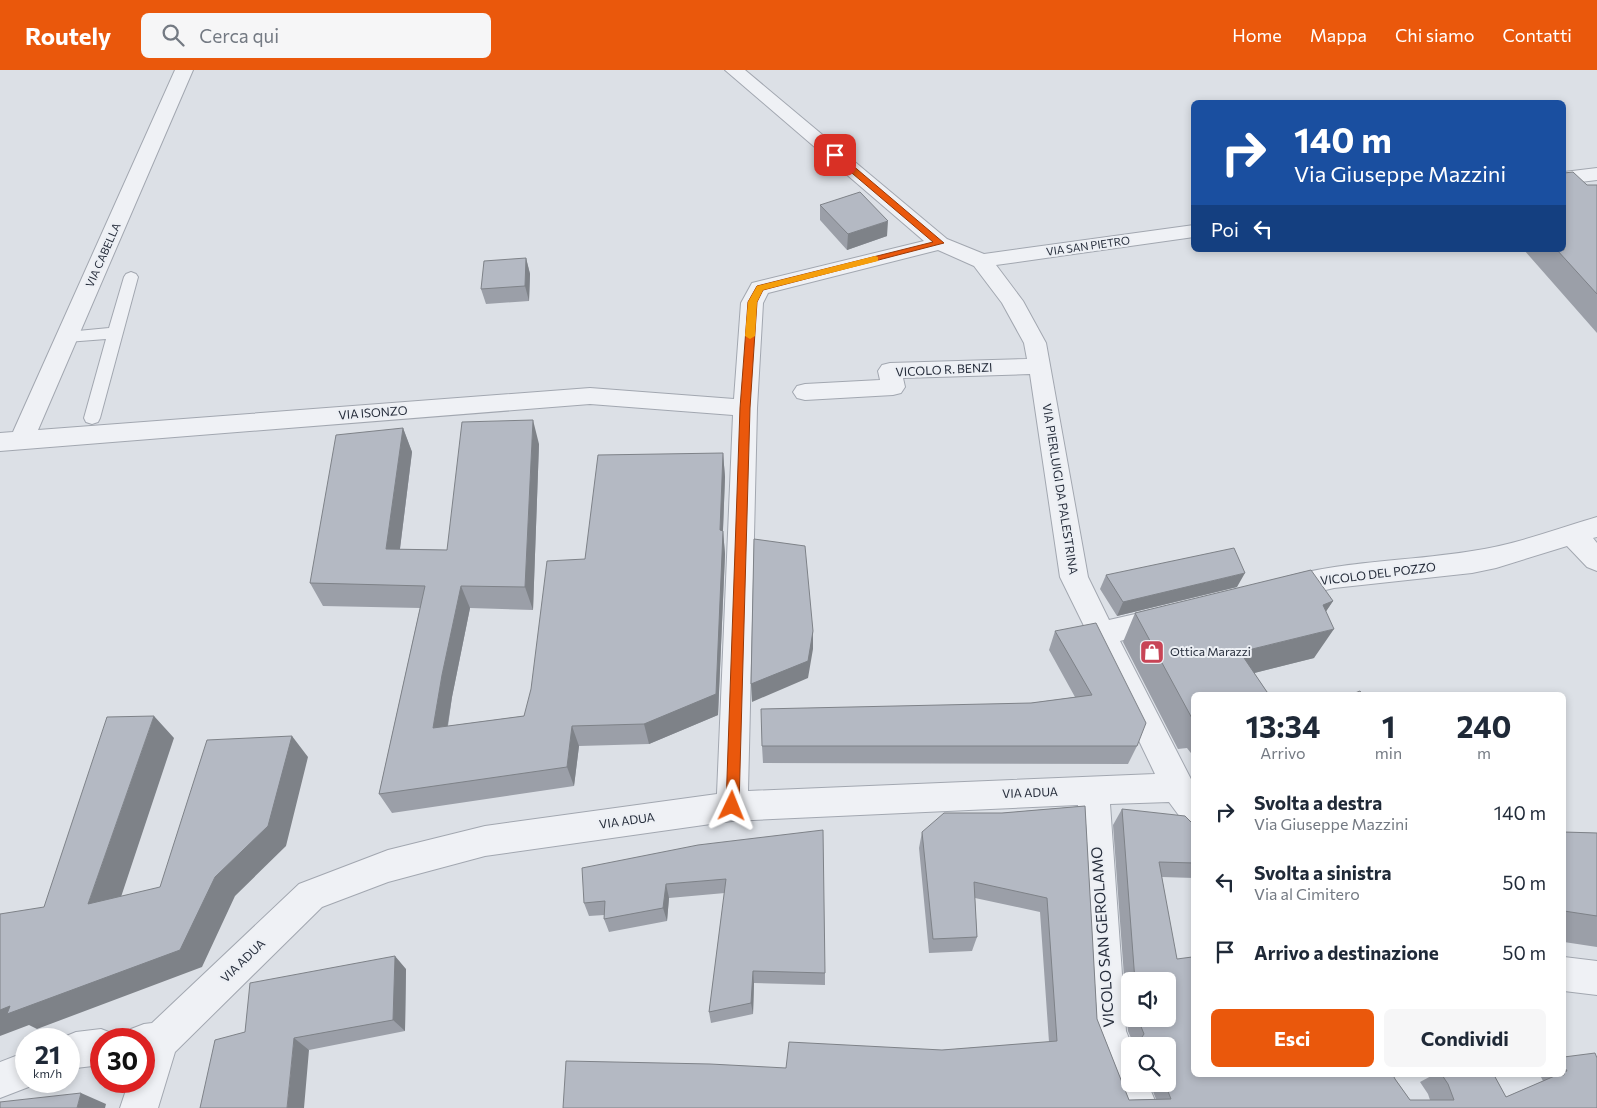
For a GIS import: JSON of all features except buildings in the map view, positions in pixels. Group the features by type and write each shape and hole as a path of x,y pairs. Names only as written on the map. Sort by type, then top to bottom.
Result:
{"street":[{"name":"VIA CABELLA","path":"10,442 67,337 184,70"},
{"name":"VIA PIERLUIGI DA PALESTRINA","path":"734,70 940,243 982,261 1012,301 1034,342 1040,366 1074,577 1100,634 1185,798"},
{"path":"1570,178 1597,174"},
{"path":"1570,178 1597,196"},
{"name":"VIA SAN PIETRO","path":"982,261 1191,231"},
{"path":"732,806 745,408 752,302 760,288 940,243"},
{"name":"VICOLO R. BENZI","path":"805,392 893,387 890,371 1040,366"},
{"name":"VIA ISONZO","path":"10,442 590,396 745,408"},
{"path":"1585,531 1597,560"},
{"name":"VICOLO DEL POZZO","path":"1259,595 1334,577 1472,562 1585,531"},
{"path":"1100,634 1194,611"},
{"name":"VIA ADUA","path":"155,1039 311,896 388,866 485,841 732,806 1093,790 1185,798"},
{"name":"VICOLO SAN GEROLAMO","path":"1093,790 1108,1031 1139,1108"},
{"path":"1566,974 1597,978"},
{"path":"0,1080 15,1074"},
{"path":"139,1108 142,1093"}],"lane":[{"path":"92,418 131,277"},
{"path":"67,337 116,333"}],"slow traffic":[{"path":"750,336 752,302 760,288 875,259"}],"place":[{"name":"Ottica Marazzi","path":"1152,652"}],"route":[{"path":"732,806 745,408 752,302 760,288 940,243 835,155"}]}
